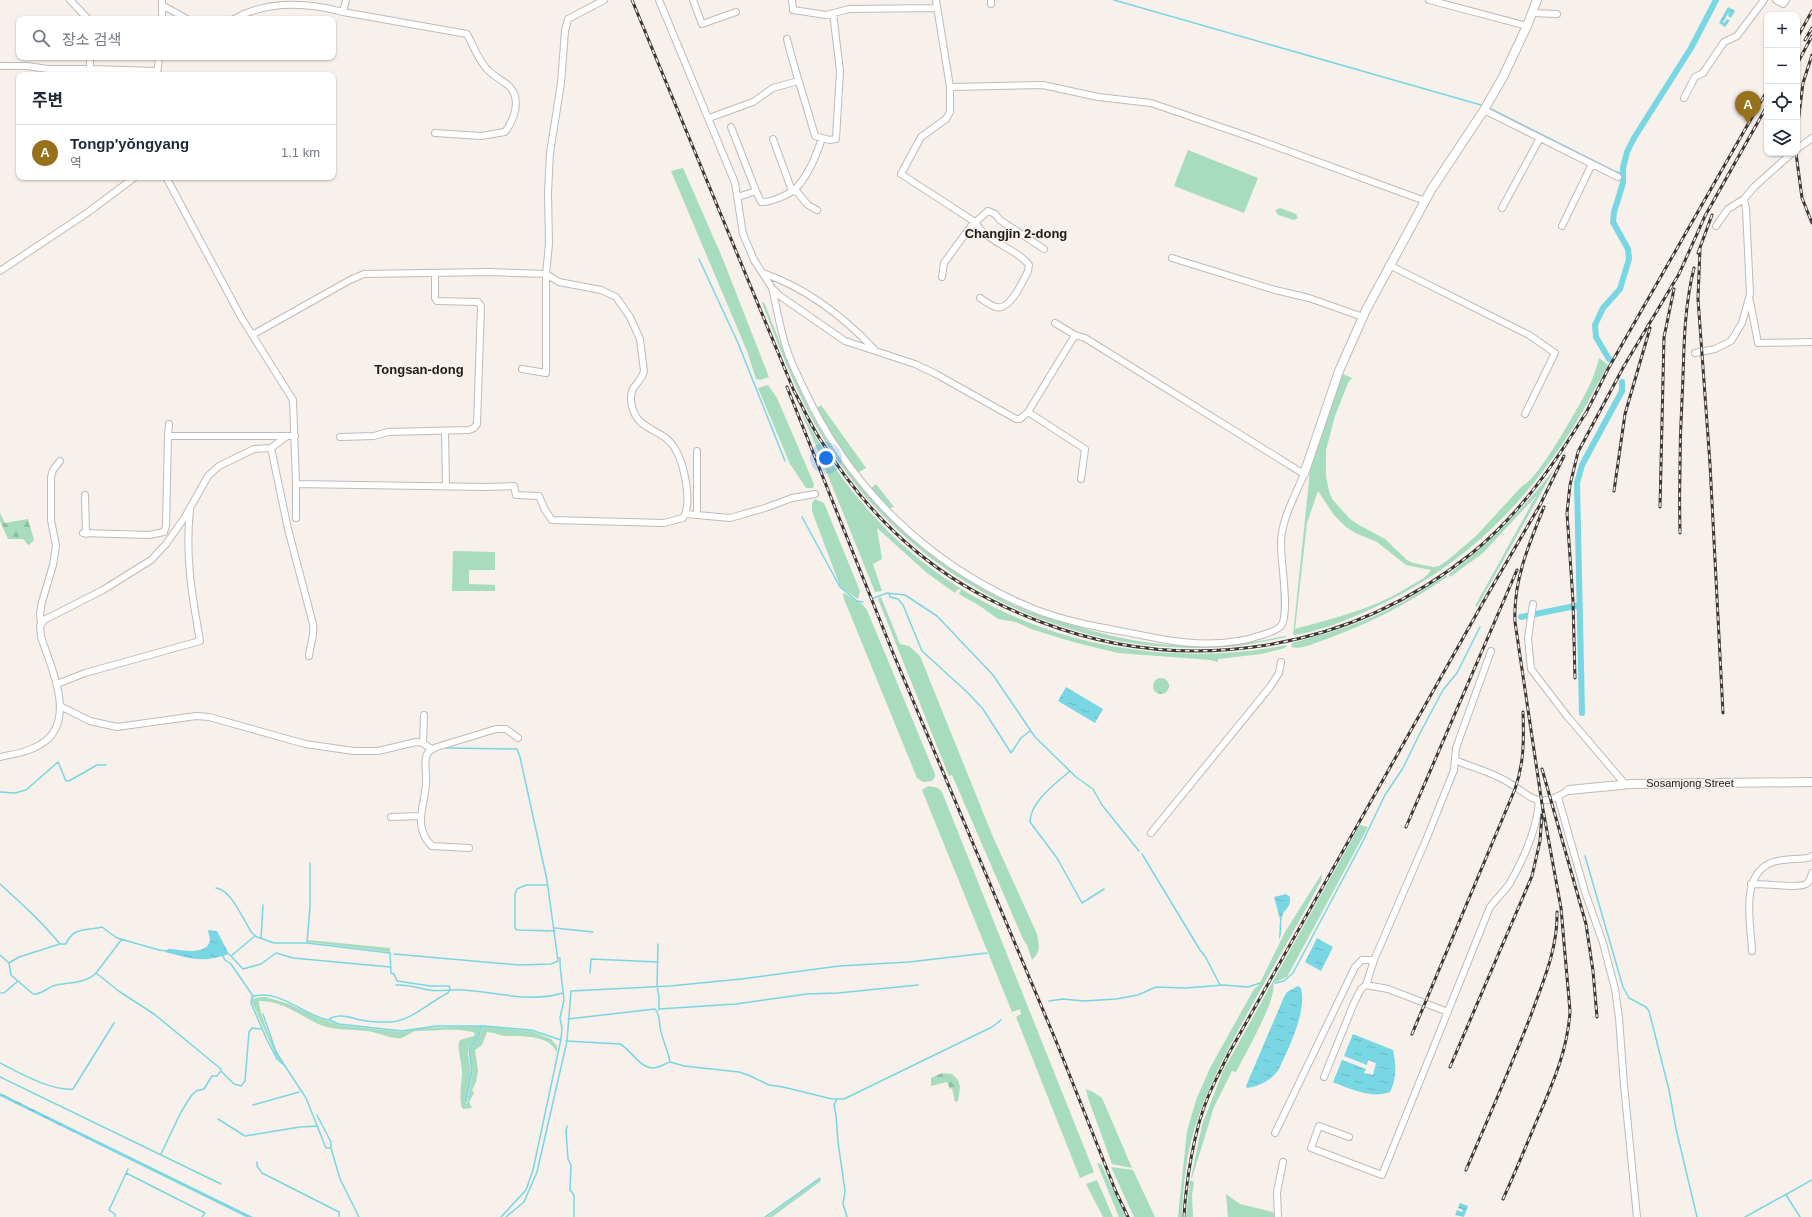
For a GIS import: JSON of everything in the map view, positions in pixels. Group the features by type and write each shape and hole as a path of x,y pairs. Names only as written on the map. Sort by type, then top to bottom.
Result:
{"street":[{"path":"70,0 85,16"},
{"path":"343,12 346,0"},
{"path":"522,369 546,373 546,274 549,244 548,193 550,153 561,83 565,31 568,19 604,0"},
{"path":"659,0 735,183 743,234 754,260 772,288 780,296 845,341 915,364 936,374 1016,419 1020,419 1028,412 1075,336"},
{"path":"693,0 702,24 736,12"},
{"path":"792,0 792,10 826,14 849,9 937,8"},
{"path":"936,0 950,87 950,112 946,119 921,137 901,174 975,222 978,229 1023,258 1029,265 1028,271 1008,304 997,308 980,298"},
{"path":"1429,0 1527,26"},
{"path":"772,288 786,349 820,422 834,444 861,482 892,518 948,562 990,588 1035,609 1085,624 1185,642 1236,642 1273,632 1283,621 1284,594 1280,545 1282,531 1304,474 1339,371 1389,264 1425,201 1504,77 1537,0"},
{"path":"1684,98 1695,77 1703,72 1724,42 1737,36 1764,0"},
{"path":"1776,0 1783,4 1786,0"},
{"path":"162,2 162,16"},
{"path":"162,2 175,14 180,16"},
{"path":"240,16 255,9 307,4 343,12 467,34 486,69 510,88 515,102 515,111 512,122 505,132 481,136 435,133"},
{"path":"787,39 815,136 829,140 836,139 838,132 840,71 833,13"},
{"path":"1532,13 1557,14"},
{"path":"90,60 90,69"},
{"path":"157,72 159,60"},
{"path":"0,66 140,72"},
{"path":"709,118 752,102 773,88 798,81"},
{"path":"950,87 1044,84 1098,97 1151,103 1250,137 1425,201"},
{"path":"1484,110 1618,177"},
{"path":"731,127 761,202 792,191 798,186 818,152 822,138"},
{"path":"1502,208 1540,138"},
{"path":"1800,147 1812,138"},
{"path":"773,139 792,191"},
{"path":"1716,226 1728,209 1744,199 1789,156"},
{"path":"1562,226 1592,164"},
{"path":"0,271 87,212 131,180"},
{"path":"168,180 241,317 293,400 296,518"},
{"path":"738,197 756,191"},
{"path":"792,191 797,192 808,205 817,210"},
{"path":"1744,199 1746,209 1749,300 1758,343 1812,342"},
{"path":"942,277 944,264 975,222 980,220 988,211 995,214 1000,220 1044,249"},
{"path":"1172,258 1275,290 1309,298 1363,317"},
{"path":"1389,264 1529,335 1555,353 1525,414"},
{"path":"252,335 350,280 364,274 489,272 546,274 559,282 601,290 616,297 630,317 640,339 644,363 643,376 634,385 632,393 632,406 638,422 661,435 674,447 683,470 687,493 686,514 683,518 664,523 552,520 545,510 539,496 516,495 514,486 296,484"},
{"path":"340,437 374,436 388,432 469,430 478,424 481,306 478,302 437,301 435,298 435,273"},
{"path":"763,273 786,281 835,311 855,328 875,350"},
{"path":"1695,353 1715,349 1731,341 1742,323 1749,300"},
{"path":"1055,323 1075,336 1085,338 1304,474"},
{"path":"1028,412 1085,449 1080,479"},
{"path":"86,495 84,534 149,535 164,532 166,526 169,424"},
{"path":"445,430 446,486"},
{"path":"168,436 295,436"},
{"path":"41,624 50,616 103,590 151,560 166,544 208,476 219,466 254,449 271,448 287,436"},
{"path":"271,448 288,529 313,624 314,631 310,642 309,656"},
{"path":"697,451 697,515"},
{"path":"0,756 32,749 48,740 58,722 60,706 57,684 41,637 40,613 53,565 56,546 51,520 51,477 52,470 60,461"},
{"path":"686,514 730,518 765,508 792,498 815,494"},
{"path":"57,684 84,673 200,641 189,578 188,534 190,507"},
{"path":"1533,604 1528,651 1531,670 1567,716 1625,784"},
{"path":"1324,1077 1354,1003 1366,985 1374,960 1426,840 1454,770 1456,748 1491,651"},
{"path":"1151,833 1270,687 1279,673 1281,662"},
{"path":"60,706 90,721 117,727 196,716 209,717 305,744 354,751 378,751 406,744 423,743 431,749"},
{"path":"423,743 424,716"},
{"path":"469,848 432,846 423,832 421,808 426,784 426,757 431,749 496,729 506,729 518,738"},
{"path":"1455,760 1506,781 1524,794 1539,801 1551,801 1569,790"},
{"name":"Sosamjong Street","path":"1569,790 1625,784 1812,782"},
{"path":"1558,797 1585,892 1603,943 1615,989 1620,1018 1624,1085 1636,1217"},
{"path":"1349,1137 1319,1126 1311,1148 1382,1175 1490,907 1509,883 1533,833 1538,819 1539,801"},
{"path":"391,817 422,816"},
{"path":"1752,951 1749,893 1751,884 1765,866 1778,861 1808,858 1812,856"},
{"path":"1751,884 1762,883 1798,886 1806,884 1810,881 1812,872"},
{"path":"1275,1133 1356,967 1362,960 1374,960"},
{"path":"1366,985 1388,989 1448,1012"},
{"path":"1278,1217 1277,1192 1283,1162"}],"green space":[{"path":"1188,150 1258,178 1244,213 1174,186"},
{"path":"683,168 722,257 769,377 760,380 756,379 747,351 671,171"},
{"path":"1280,208 1296,214 1298,218 1294,220 1278,215 1275,210"},
{"path":"764,302 805,401 826,439 838,457 874,502 895,523 916,543 963,577 988,592 1028,611 1099,633 1126,639 1178,646 1204,646 1230,645 1285,636 1287,637 1226,647 1166,647 1106,639 1049,622 995,599 945,568 899,531 858,487 823,438 805,406 790,372 762,303"},
{"path":"1599,358 1608,365 1568,436 1522,497 1479,540 1455,560 1402,594 1334,624 1302,634 1293,635 1311,461 1343,374 1352,378 1348,383 1335,416 1326,450 1326,476 1332,499 1350,519 1385,539 1407,560 1413,563 1433,567 1439,566 1448,560 1476,536 1537,472 1555,446 1579,406 1586,393","holes":["1318,491 1334,515 1346,527 1355,533 1377,542 1406,565 1431,570 1420,580 1384,600 1355,612 1295,629 1307,523"]},
{"path":"768,385 777,398 814,484 813,488 806,488 790,464 758,388"},
{"path":"797,403 835,468 863,504 904,547 951,582 1001,611 1055,632 1111,646 1169,653 1228,653 1287,645 1285,648 1261,654 1218,659 1218,662 1211,660 1118,653 1073,642 1031,629 1016,622 998,619 980,606 959,594 961,590 958,589 955,593 927,573 877,528 882,559 873,564 882,591 875,592"},
{"path":"821,405 866,468 859,472 855,469 816,409"},
{"path":"1555,468 1477,607 1475,606 1536,496 1483,553 1450,577 1449,574 1478,550 1505,524 1531,497"},
{"path":"876,484 894,507 888,509 870,489"},
{"path":"815,499 824,503 860,591 858,599 840,586 812,511 812,503"},
{"path":"0,513 5,523 28,519 34,540 29,545 23,539 8,539 0,521"},
{"path":"453,551 495,552 495,570 469,570 469,584 495,585 495,591 452,591"},
{"path":"1446,575 1447,577 1418,596 1372,620 1308,646 1299,648 1291,647 1292,643 1339,629 1374,616 1408,599"},
{"path":"844,593 862,604 867,610 935,774 932,781 923,782 917,778 844,599"},
{"path":"881,597 900,644 909,646 920,656 993,837 1037,934 1039,945 1038,951 1032,960 1027,945 1023,939 952,775 949,776 878,599"},
{"path":"1161,678 1167,680 1169,686 1167,692 1161,694 1155,692 1153,686 1155,680"},
{"path":"928,786 938,788 942,792 1094,1172 1080,1178 1016,1017 1021,1014 1020,1009 1012,1012 922,790"},
{"path":"1360,825 1368,827 1287,977 1273,983 1273,990 1266,1014 1236,1072 1232,1071 1214,1107 1191,1178 1202,1125 1223,1071"},
{"path":"1321,871 1322,879 1232,1042 1205,1098 1189,1149 1184,1183 1182,1217 1178,1217 1187,1131 1196,1100 1210,1068 1254,989 1259,985 1285,932 1321,875"},
{"path":"308,940 390,948 390,952 308,942"},
{"path":"266,997 289,1004 318,1018 339,1025 402,1032 423,1028 480,1026 479,1035 468,1048 471,1070 466,1104 473,1070 469,1054 470,1049 480,1035 482,1026 531,1031 551,1039 557,1046 555,1065 556,1052 553,1046 542,1039 504,1036 487,1032 482,1045 475,1050 478,1071 476,1082 472,1090 474,1093 469,1102 472,1108 463,1109 461,1102 462,1072 459,1043 460,1040 474,1036 475,1033 462,1030 415,1031 401,1038 392,1037 361,1030 322,1026 282,1005 267,1001 259,1001 269,1034 281,1060 285,1065 277,1058 252,1002 252,999"},
{"path":"942,1073 952,1074 958,1080 960,1087 958,1101 955,1102 952,1088 950,1089 947,1082 931,1086 931,1078"},
{"path":"1086,1089 1102,1098 1132,1168 1112,1164"},
{"path":"1097,1163 1101,1164 1126,1217 1119,1217"},
{"path":"1111,1167 1133,1170 1155,1217 1134,1217"},
{"path":"820,1178 821,1181 772,1217 767,1217"},
{"path":"1097,1180 1113,1217 1103,1217 1086,1184"},
{"path":"1190,1180 1194,1182 1192,1195 1193,1217 1186,1217"},
{"path":"1226,1194 1240,1204 1273,1212 1275,1217 1228,1217"}],"water":[{"path":"1728,7 1735,11 1731,18 1728,16 1729,12 1723,22 1724,23 1727,19 1730,20 1725,27 1719,23"},
{"path":"1066,687 1103,709 1095,723 1058,701"},
{"path":"1286,894 1290,897 1290,901 1282,917 1281,934 1279,940 1280,919 1274,897"},
{"path":"208,930 217,931 229,954 220,957 197,959 165,952 168,949 192,951 204,949 210,940"},
{"path":"1317,938 1333,947 1321,971 1305,962"},
{"path":"1298,986 1301,988 1302,1008 1292,1040 1279,1069 1265,1082 1247,1088 1246,1086 1284,997 1287,992"},
{"path":"1353,1034 1393,1050 1395,1071 1394,1082 1390,1092 1383,1094 1369,1094 1333,1082 1342,1060 1366,1069 1364,1073 1373,1075 1376,1063 1368,1060 1367,1065 1344,1056"},
{"path":"0,1093 253,1217 246,1217 0,1096"},
{"path":"1460,1203 1468,1206 1464,1217 1455,1215 1457,1210 1462,1212 1463,1210 1458,1208"}],"waterway":[{"path":"1114,0 1481,105"},
{"path":"1609,359 1596,337 1595,325 1603,308 1620,289 1629,259 1628,249 1613,222 1614,212 1623,183 1623,168 1627,152 1634,138 1691,48 1716,0"},
{"path":"1491,109 1614,171 1623,174"},
{"path":"699,259 738,343 785,461"},
{"path":"1582,713 1577,483 1582,465 1622,391 1622,382"},
{"path":"802,517 840,587 857,601 863,602"},
{"path":"874,598 887,593 905,595 937,616 993,675 1035,737 1076,777 1093,789 1102,805 1139,851"},
{"path":"889,593 890,597 898,599 903,605 922,651 967,692 983,709 1011,753 1021,738 1030,731"},
{"path":"1521,617 1580,605"},
{"path":"1275,983 1284,981 1293,973 1362,843 1385,795 1403,768 1443,690 1457,673 1480,627"},
{"path":"394,954 518,965 551,964 558,961 547,880 517,749 446,748"},
{"path":"0,792 15,793 26,790 58,762 66,781 69,781 97,765 106,765"},
{"path":"1070,771 1051,787 1039,800 1034,807 1030,822 1057,858 1082,903 1104,889"},
{"path":"1142,854 1205,956 1220,985"},
{"path":"1585,856 1623,987 1629,998 1646,1007 1649,1011 1669,1090 1676,1129 1697,1217"},
{"path":"307,943 310,906 310,863"},
{"path":"0,884 39,920 60,944 66,944 73,934 81,930 102,927 117,938 167,951"},
{"path":"547,885 526,885 517,889 515,894 515,928 517,930 555,931"},
{"path":"216,888 227,894 237,906 252,933 257,937 274,943 307,943 390,953 391,973 394,974 397,981 431,986 449,986 450,989 448,993 419,1011 404,1019 389,1022 367,1021 342,1016 332,1017 328,1020 281,999 262,995 252,997 251,1003 267,1040 277,1059 285,1066 306,1098 326,1148 331,1148 340,1179 359,1217"},
{"path":"261,939 263,905"},
{"path":"555,928 593,932"},
{"path":"231,956 255,936"},
{"path":"96,973 122,939"},
{"path":"60,944 19,957 9,963 11,975 33,994 36,994 41,993 53,986 87,979 96,973 120,992 154,1014 221,1069 221,1071 234,1084 241,1086 245,1081 249,1032 252,1028 261,1029"},
{"path":"658,944 657,986 659,1010"},
{"path":"229,954 243,969 261,964 276,953 293,958 390,967"},
{"path":"506,1217 524,1202 537,1172 567,1041 571,991 670,986 741,979 839,966 909,962 987,953"},
{"path":"0,955 9,963"},
{"path":"222,955 225,960 231,964 253,996"},
{"path":"501,1217 526,1190 533,1170 561,1039 562,1029 560,1018 564,1000 559,958"},
{"path":"590,973 591,959 658,962"},
{"path":"1,993 4,993 18,981"},
{"path":"1049,1001 1063,999 1084,1001 1116,999 1138,995 1156,987 1186,988 1223,985 1248,987 1260,983"},
{"path":"396,985 433,991 463,990 526,997 551,996 563,993"},
{"path":"659,1009 736,1004 807,994 838,993 918,985"},
{"path":"568,1019 655,1009 659,1015 661,1031 670,1062"},
{"path":"263,1014 276,1052 285,1066"},
{"path":"329,1020 339,1024 402,1031 436,1026 484,1026 531,1030 561,1040"},
{"path":"566,1041 620,1044 647,1067 660,1067 670,1062 684,1066 739,1072 769,1085 832,1099 844,1099 992,1027 1001,1020"},
{"path":"0,1063 46,1084 64,1089 73,1089 114,1023"},
{"path":"466,1101 472,1070 469,1049 479,1035 481,1026"},
{"path":"161,1154 181,1112 191,1096 196,1091 204,1089 212,1076 217,1076 220,1072"},
{"path":"0,1077 221,1184"},
{"path":"253,1105 299,1092"},
{"path":"837,1099 834,1105 845,1191 843,1204 847,1217"},
{"path":"317,1115 331,1142 331,1148"},
{"path":"218,1119 245,1136 300,1127 317,1126"},
{"path":"567,1126 568,1159 571,1165 570,1190 574,1195 574,1217"},
{"path":"257,1162 257,1166 262,1173 339,1212 339,1217"},
{"path":"115,1217 115,1214 109,1210 128,1169"},
{"path":"126,1173 205,1213 202,1217"},
{"path":"765,1217 820,1178"},
{"path":"1745,1217 1812,1180"},
{"path":"1786,1195 1800,1217"}],"railway":[{"path":"632,0 794,391 830,455 852,485 876,513 917,552 946,574 976,592 992,601 1024,615 1041,622 1096,639 1153,649 1209,651 1266,645 1321,633 1374,613 1424,586 1472,553 1506,522 1536,487 1587,411"},
{"path":"1800,33 1812,11"},
{"path":"1805,40 1812,28"},
{"path":"1800,58 1812,36"},
{"path":"1798,120 1803,83 1812,55"},
{"path":"1585,415 1608,369 1764,96"},
{"path":"1575,678 1573,601 1567,513 1570,485 1578,452 1624,366 1679,274 1705,216 1764,111"},
{"path":"1796,156 1802,198 1812,223"},
{"path":"1698,253 1712,215"},
{"path":"1700,248 1698,299 1710,464 1723,713"},
{"path":"1680,533 1680,455 1685,336 1687,309 1694,268"},
{"path":"1660,507 1664,337 1674,289"},
{"path":"1614,491 1625,414 1650,328"},
{"path":"787,387 893,653 1056,1041 1116,1192 1128,1217"},
{"path":"1184,1217 1189,1172 1195,1140 1210,1091 1229,1053 1485,599 1540,505 1564,456"},
{"path":"1503,1199 1548,1094 1563,1053 1569,1025 1570,1011 1561,908 1542,804 1515,622 1515,607 1519,577 1544,507"},
{"path":"1406,827 1517,570"},
{"path":"1412,1034 1515,789 1523,751 1523,712"},
{"path":"1542,769 1586,924 1593,971 1597,1017"},
{"path":"1450,1067 1532,876 1540,841 1542,815"},
{"path":"1466,1170 1516,1054 1545,977 1555,939 1557,912"}],"place":[{"name":"Tongp'yŏngyang","path":"1748,124"}],"district":[{"name":"Changjin 2-dong","path":"1016,233"},
{"name":"Tongsan-dong","path":"419,369"}]}
